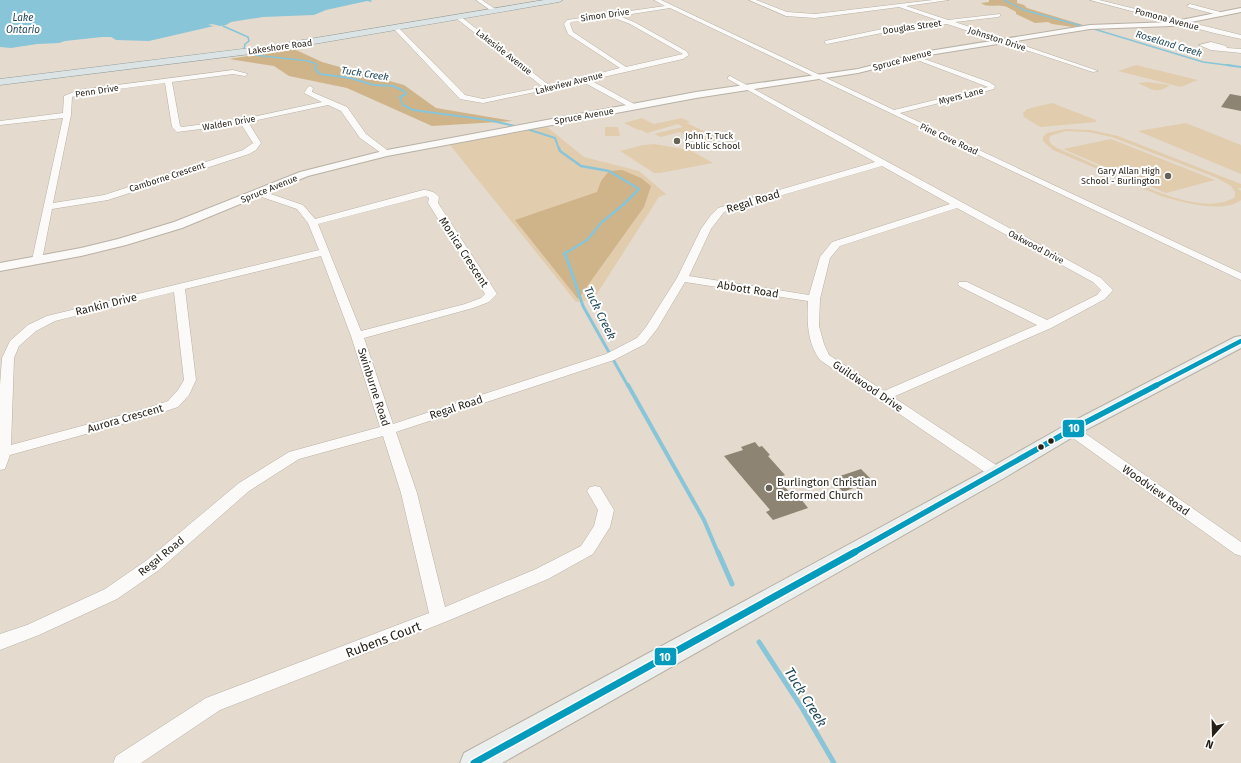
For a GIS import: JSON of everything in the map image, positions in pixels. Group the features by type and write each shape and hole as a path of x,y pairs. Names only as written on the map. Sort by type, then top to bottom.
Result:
{"main road":[{"name":"Lakeshore Road","path":"0,82 261,50 555,0"},
{"path":"474,763 998,473 1071,430 1241,341"}],"street":[{"path":"479,0 495,11"},
{"name":"Pine Cove Road","path":"657,0 1241,277"},
{"path":"755,0 786,14 802,16 828,15 946,0"},
{"name":"Pomona Avenue","path":"1093,0 1241,37"},
{"name":"Simon Drive","path":"625,69 570,33 567,24 569,21 613,15 635,10 671,6"},
{"name":"Johnston Drive","path":"900,6 1095,71"},
{"path":"1190,6 1222,14"},
{"name":"Spruce Avenue","path":"0,267 116,244 178,225 304,174 387,154 505,130 696,95 866,70 929,53 1090,26 1180,22 1240,11"},
{"name":"Lakeview Avenue","path":"396,28 463,97 483,101 549,88 625,69 683,57 686,55 684,52 613,15"},
{"name":"Douglas Street","path":"826,42 887,30 998,15"},
{"name":"Lakeside Avenue","path":"458,17 549,88"},
{"path":"1224,48 1241,51"},
{"name":"Myers Lane","path":"894,112 992,88 992,86 987,83 914,57"},
{"name":"Penn Drive","path":"37,260 49,208 67,115 68,96 73,94 233,72 245,74"},
{"name":"Oakwood Drive","path":"730,78 883,164 1097,280 1107,290 1101,297 1047,325 884,396"},
{"path":"583,79 633,107"},
{"name":"Walden Drive","path":"168,81 176,128 178,130 243,121 330,102"},
{"path":"310,88 308,93 344,109 363,136 387,154"},
{"path":"0,123 67,115"},
{"name":"Camborne Crescent","path":"49,208 105,198 246,152 253,148 257,143 243,121"},
{"name":"Regal Road","path":"0,642 33,630 111,594 153,565 244,487 294,455 388,430 600,360 616,354 641,341 651,329 682,278 706,229 714,217 722,210 883,164"},
{"name":"Swinburne Road","path":"259,193 300,207 312,222 326,252 357,336 409,493 438,617"},
{"name":"Monica Crescent","path":"312,222 403,199 418,193 431,194 434,197 433,203 491,294 485,300 469,306 357,336"},
{"name":"Guildwood Drive","path":"958,205 836,244 825,258 814,299 814,326 818,344 824,356 998,473"},
{"name":"Rankin Drive","path":"1,459 8,358 14,344 32,328 51,318 326,252"},
{"name":"Abbott Road","path":"682,278 814,299"},
{"path":"963,284 1047,325"},
{"name":"Aurora Crescent","path":"1,459 174,404 184,392 190,380 180,286"},
{"name":"Woodview Road","path":"1071,430 1241,550"},
{"name":"Rubens Court","path":"123,763 213,704 438,617 542,574 587,550 602,527 606,510 595,491"}],"shaded area":[{"path":"989,0 1017,0 1017,3 1024,5 1027,8 1083,25 1073,27 1048,22 1035,23 1016,14 1016,12 1006,6 986,5 981,3 989,2"},
{"path":"294,49 322,62 404,85 436,108 513,121 432,126 347,88 289,76 274,66 229,59"},
{"path":"1136,65 1198,80 1181,87 1118,71"},
{"path":"1148,82 1170,85 1161,90 1154,90 1138,83"},
{"path":"1052,103 1096,120 1096,122 1040,127 1024,117 1023,113 1027,109"},
{"path":"642,118 654,124 682,118 690,122 687,123 712,135 716,134 722,137 700,143 680,132 661,137 654,134 683,127 678,124 647,133 624,123"},
{"path":"1186,123 1241,145 1241,174 1138,131"},
{"path":"547,127 584,157 639,171 666,194 659,197 593,300 576,302 450,145"},
{"path":"605,127 618,127 620,136 605,136"},
{"path":"1065,129 1091,130 1118,136 1241,184 1241,188 1238,188 1241,191 1241,200 1224,206 1202,206 1161,196 1053,150 1043,141 1043,137 1047,133","holes":["1065,131 1088,132 1112,137 1217,178 1231,186 1235,192 1235,197 1222,202 1208,204 1175,198 1143,186 1057,148 1051,144 1049,140 1050,136"]},
{"path":"1111,139 1215,180 1166,193 1063,149"},
{"path":"654,144 690,150 713,163 654,173 620,151 643,145"},
{"path":"622,170 641,178 651,186 644,207 578,299 515,220 597,192 601,181 609,171"}],"water":[{"name":"Lake Ontario","path":"0,0 371,0 372,2 367,1 326,10 314,15 263,17 231,22 220,26 212,24 208,25 214,26 149,41 116,40 111,37 102,37 11,48 0,47"}],"building":[{"path":"1230,94 1241,96 1241,111 1221,107"},
{"name":"Burlington Christian Reformed Church","path":"755,442 759,447 762,446 770,455 768,456 785,475 777,478 797,501 801,499 808,508 773,520 766,512 770,510 724,456 743,450 741,447"},
{"path":"861,469 876,484 858,490 856,487 843,492 831,479"}],"waterway":[{"name":"Roseland Creek","path":"1004,0 1024,10 1082,26"},
{"name":"Tuck Creek","path":"223,26 248,37 249,41 245,44 244,49"},
{"name":"Roseland Creek","path":"1094,29 1203,62 1234,66"},
{"name":"Tuck Creek","path":"246,54 308,61 316,65"},
{"name":"Tuck Creek","path":"316,65 315,69 320,74 350,78 374,85 393,86 404,91 406,94 400,97 403,105 413,110 488,120 515,126"},
{"name":"Roseland Creek","path":"1227,65 1234,66"},
{"name":"Roseland Creek","path":"1234,66 1241,67"},
{"name":"Tuck Creek","path":"527,129 555,138 559,149"},
{"name":"Tuck Creek","path":"559,148 560,151 581,166 609,171 639,189 623,205 602,222 587,240 565,253"},
{"name":"Tuck Creek","path":"565,253 583,306 628,386"},
{"name":"Tuck Creek","path":"628,385 704,520 718,553"},
{"name":"Tuck Creek","path":"718,552 732,584"},
{"name":"Tuck Creek","path":"759,642 802,708 834,763"}],"transit line":[{"name":"10","path":"474,763 997,473 1071,430 1241,341"}],"place":[{"name":"John T. Tuck Public School","path":"677,141"},
{"name":"Gary Allan High School - Burlington","path":"1168,176"},
{"name":"Burlington Christian Reformed Church","path":"769,488"}]}
